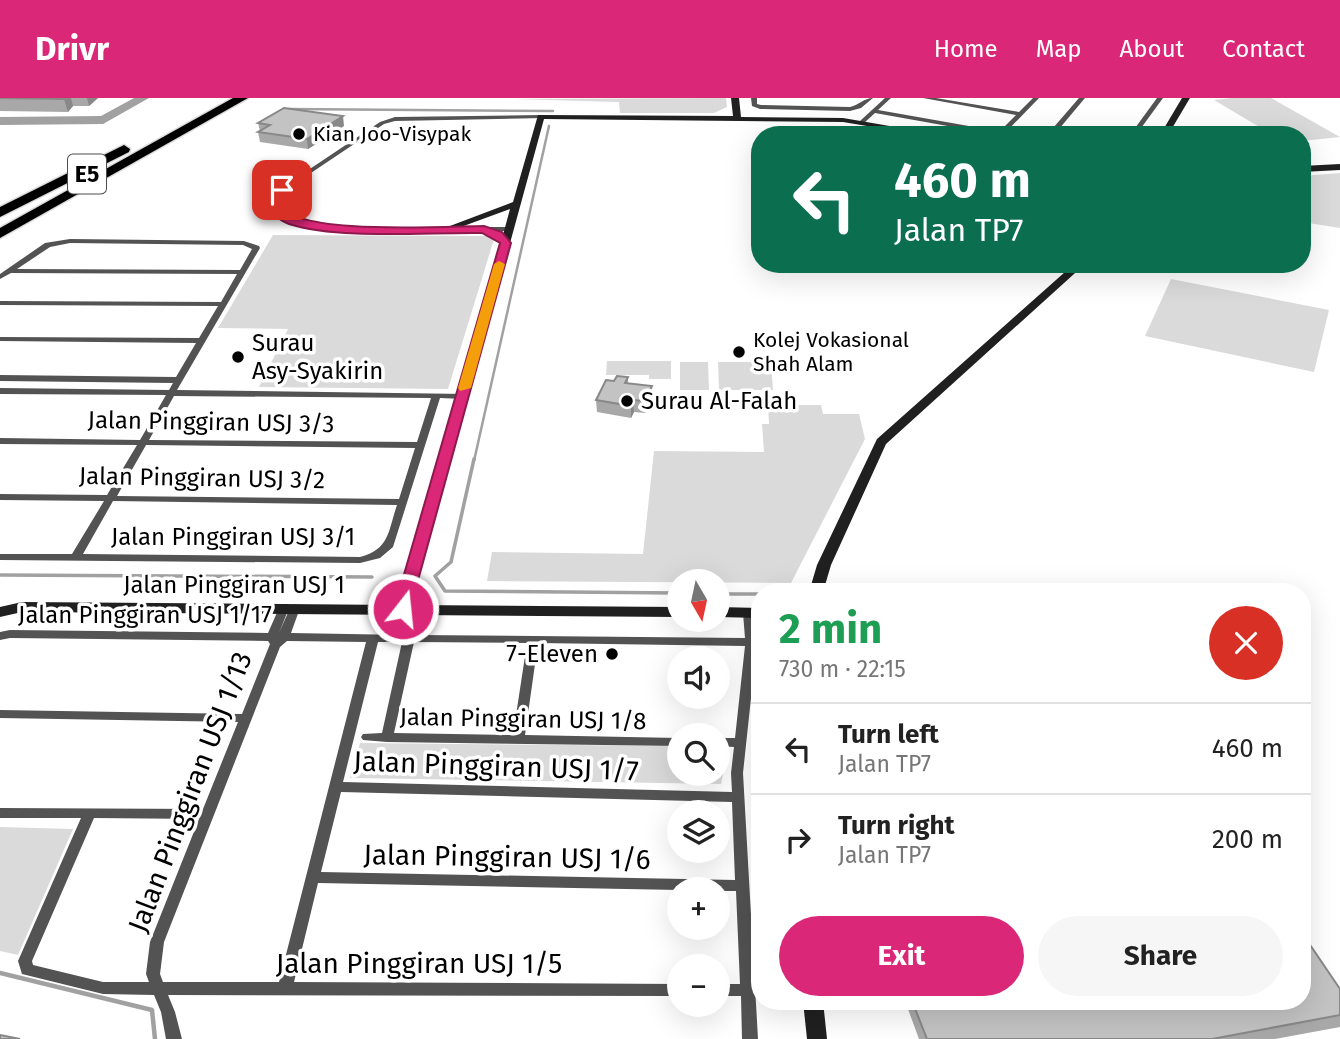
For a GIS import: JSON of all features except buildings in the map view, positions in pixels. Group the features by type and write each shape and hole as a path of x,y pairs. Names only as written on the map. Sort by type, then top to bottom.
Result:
{"highway":[{"name":"E5","path":"0,223 223,98"},
{"name":"E5","path":"0,234 242,98"},
{"path":"0,213 173,125"}],"street":[{"path":"735,98 737,118"},
{"path":"754,101 769,108 859,107 870,98"},
{"path":"862,122 888,98"},
{"path":"926,98 1020,114"},
{"path":"1009,126 1037,98"},
{"path":"1058,126 1082,98"},
{"path":"1140,126 1160,98"},
{"path":"1169,126 1186,98"},
{"path":"873,111 958,126"},
{"path":"509,229 325,229 290,221 275,211 273,202 282,190 382,123 415,117 737,118 862,122 885,126"},
{"path":"387,738 409,638 409,610 463,396 541,117"},
{"path":"1311,169 1340,167"},
{"path":"447,229 516,204"},
{"path":"484,229 498,235 505,243"},
{"path":"0,277 48,245 69,241 244,243 256,248 76,557"},
{"path":"10,271 241,272"},
{"path":"819,583 881,442 1070,273"},
{"path":"0,303 222,304"},
{"path":"0,339 201,341"},
{"path":"0,378 179,380"},
{"path":"0,391 463,396"},
{"name":"Jalan Pinggiran USJ 3/1","path":"0,557 360,560 376,555 389,545 436,396"},
{"name":"Jalan Pinggiran USJ 3/3","path":"0,441 421,445"},
{"name":"Jalan Pinggiran USJ 3/2","path":"0,497 403,502"},
{"name":"Jalan Pinggiran USJ 1","path":"0,612 22,607 667,612"},
{"name":"Jalan Pinggiran USJ 1/13","path":"174,1039 153,974 157,942 290,608"},
{"path":"730,612 751,613"},
{"name":"Jalan Pinggiran USJ 1/17","path":"0,636 751,642"},
{"path":"285,989 373,638"},
{"path":"518,740 533,640"},
{"path":"750,1039 738,797 738,743 751,642"},
{"path":"0,714 246,718"},
{"name":"Jalan Pinggiran USJ 1/8","path":"366,737 667,742"},
{"path":"730,743 738,743"},
{"name":"Jalan Pinggiran USJ 1/7","path":"336,787 738,797"},
{"path":"0,813 208,814"},
{"name":"Jalan Pinggiran USJ 1/5","path":"89,814 25,961 27,971 103,988 667,990"},
{"name":"Jalan Pinggiran USJ 1/6","path":"313,877 742,886"},
{"path":"730,990 747,990"},
{"path":"814,1010 817,1039"}],"shaded area":[{"path":"726,98 727,107 714,113 620,113 619,102 512,99"},
{"path":"1271,98 1340,137 1311,140 1311,126 1258,126 1214,100"},
{"path":"1340,173 1340,228 1311,223 1311,175"},
{"path":"273,235 495,236 448,389 259,387 288,329 218,328"},
{"path":"1171,279 1329,310 1314,372 1145,336"},
{"path":"607,361 671,361 671,379 649,379 649,375 606,375"},
{"path":"680,362 708,362 709,390 680,390"},
{"path":"718,362 771,362 773,390 719,390"},
{"path":"768,405 821,405 823,414 859,414 865,439 791,583 730,583 730,569 667,569 667,582 487,581 492,552 643,554 654,451 764,452 762,424 769,424"},
{"path":"360,743 667,746 667,783 350,778"},
{"path":"0,827 73,829 18,955 0,951"}],"waterway":[{"path":"0,121 103,120 143,98"},
{"path":"289,109 553,111"},
{"path":"474,461 549,126"},
{"path":"474,459 451,562 435,576 445,591 667,593"},
{"path":"0,575 372,577"},
{"path":"730,594 751,594"},
{"path":"0,973 152,1010 155,1039"}],"slow traffic":[{"path":"465,388 499,264"}],"place":[{"name":"Kian Joo-Visypak","path":"299,134"},
{"name":"Kolej Vokasional Shah Alam","path":"739,352"},
{"name":"Surau Asy-Syakirin","path":"238,357"},
{"name":"Surau Al-Falah","path":"627,401"},
{"name":"7-Eleven","path":"612,654"}],"route":[{"path":"282,190 273,202 275,211 290,221 325,229 484,229 498,235 505,243 403,609"}]}
